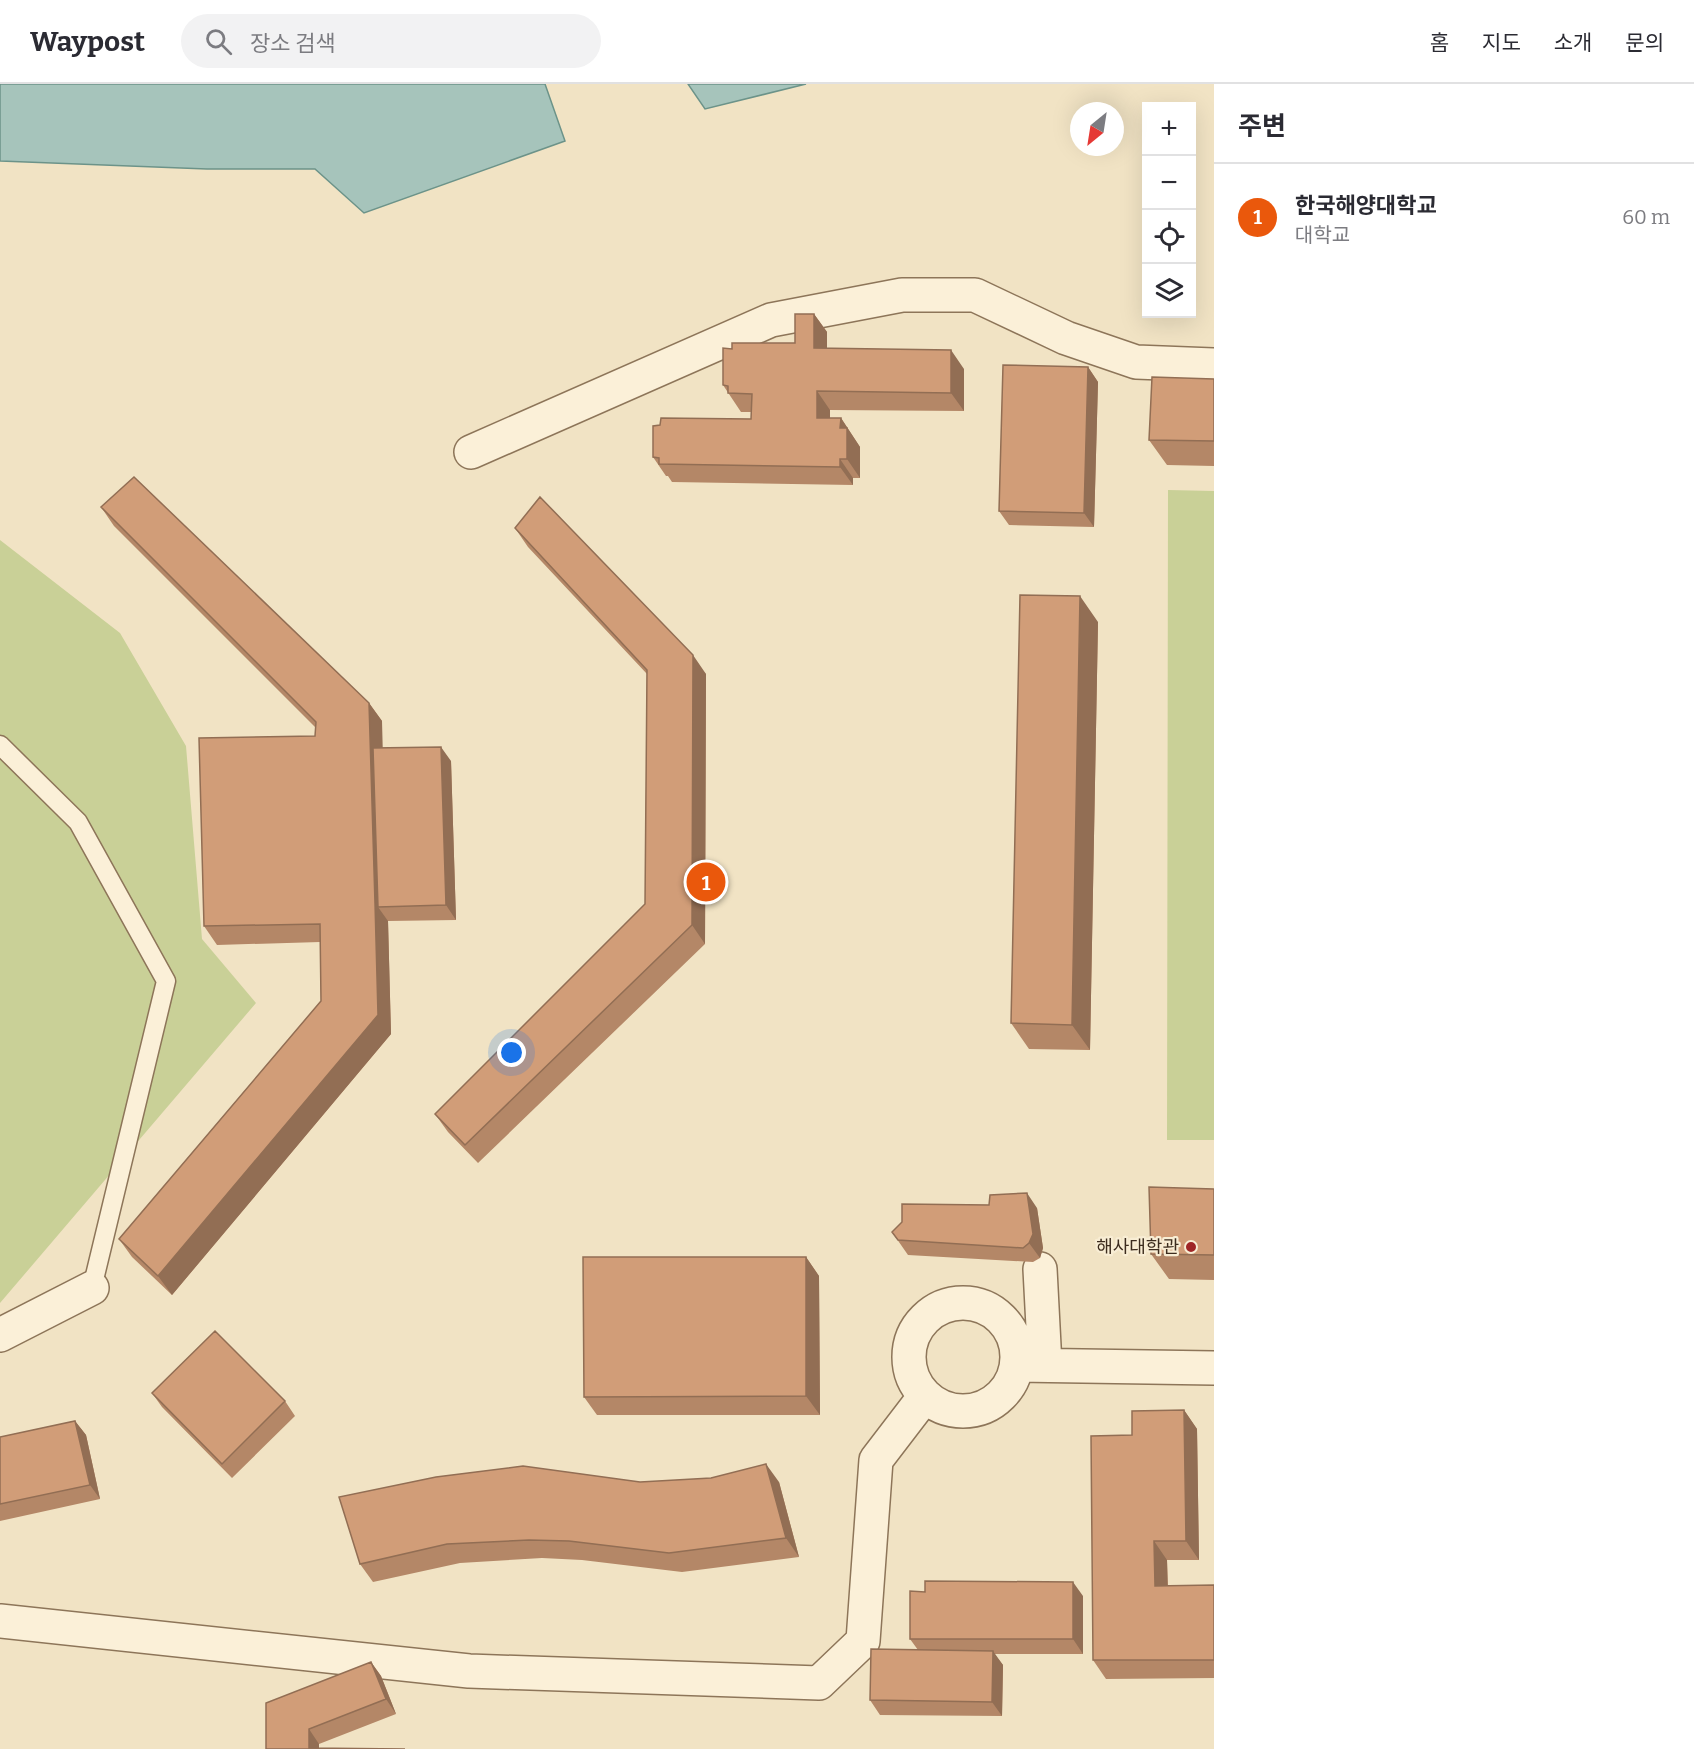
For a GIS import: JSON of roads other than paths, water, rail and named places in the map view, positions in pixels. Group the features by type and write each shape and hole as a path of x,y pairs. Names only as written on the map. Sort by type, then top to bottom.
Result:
{"street":[{"path":"471,452 771,320 902,295 975,295 1066,338 1136,362 1214,365"},
{"path":"1040,1269 1031,1365 987,1406 970,1411 953,1410 936,1405 925,1396 913,1379 908,1361 910,1342 918,1326 931,1313 948,1305 966,1304 984,1308 999,1317 1010,1331 1016,1347 1031,1365 1214,1368"},
{"path":"0,1335 92,1288"},
{"path":"0,1621 469,1671 819,1683 863,1641 876,1460 925,1396"}],"lane":[{"path":"0,745 78,822 166,981 92,1288"}],"water":[{"path":"0,84 545,84 565,141 364,213 315,169 207,169 0,161"},
{"path":"688,84 806,84 705,109"}],"place":[{"name":"한국해양대학교","path":"706,882"},
{"name":"해사대학관","path":"1191,1247"}]}
